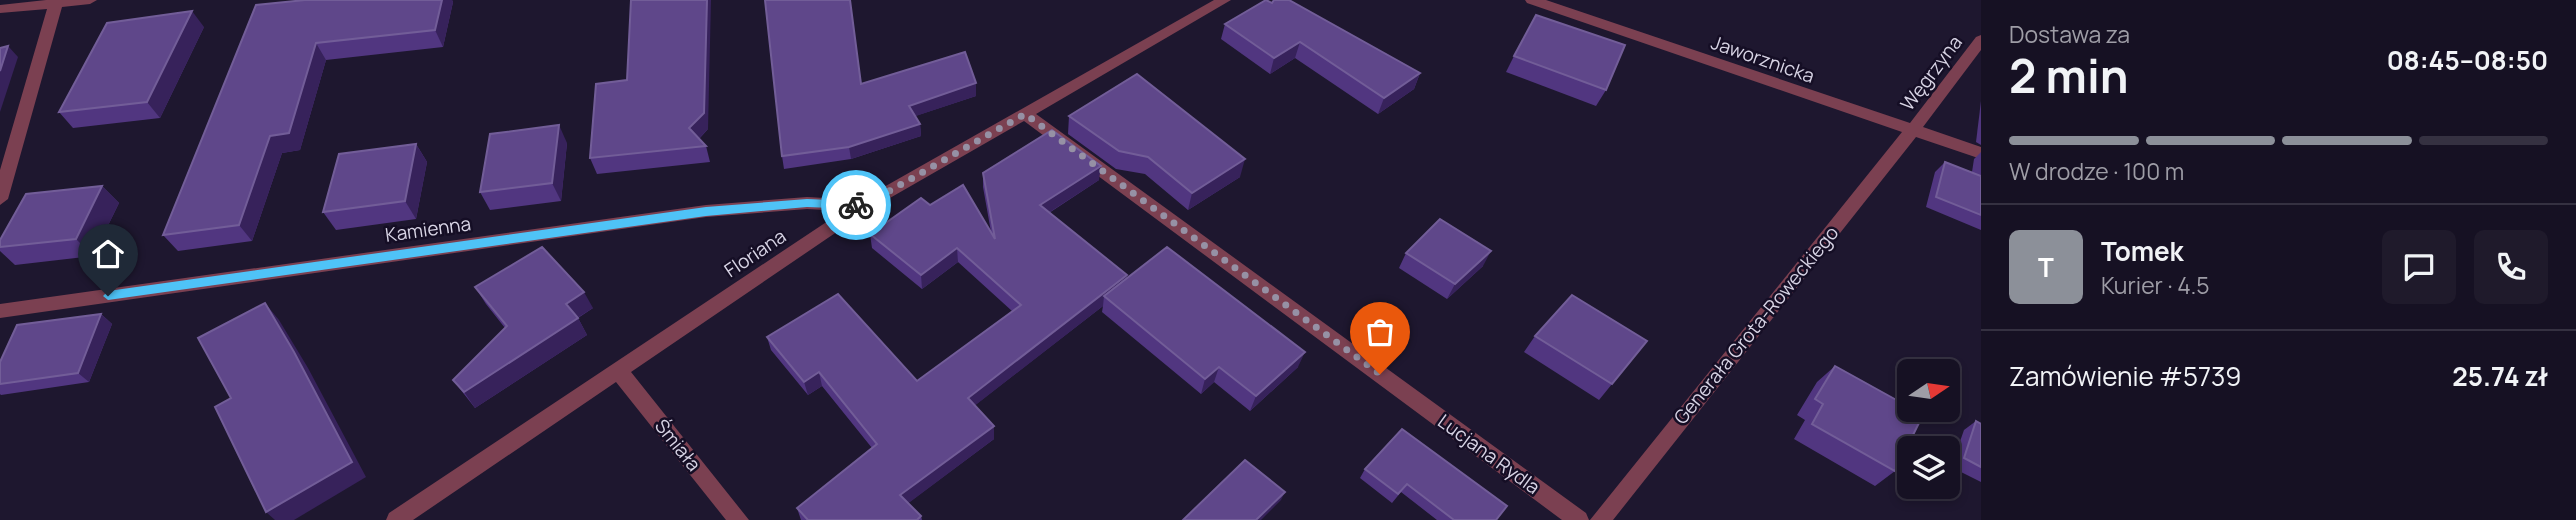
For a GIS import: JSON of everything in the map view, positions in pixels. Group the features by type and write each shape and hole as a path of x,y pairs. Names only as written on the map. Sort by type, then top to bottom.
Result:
{"street":[{"path":"0,9 90,0"},
{"name":"Floriana","path":"396,520 863,206 1224,0"},
{"name":"Jaworznicka","path":"1532,0 1981,153"},
{"path":"0,199 56,3"},
{"name":"Węgrzyna","path":"1912,130 1981,40"},
{"name":"Lucjana Rydla","path":"1025,114 1579,520"},
{"name":"Generała Grota-Roweckiego","path":"1600,520 1912,130"},
{"name":"Kamienna","path":"0,311 706,211 807,203 863,206"},
{"name":"Śmiała","path":"618,371 739,520"}],"building":[{"path":"305,0 442,0 435,30 316,43 289,133 270,136 239,225 163,235 256,5"},
{"path":"631,0 707,0 704,113 689,128 706,146 590,158 596,84 627,80"},
{"path":"765,0 850,0 861,84 965,52 976,83 909,106 920,124 849,147 782,156"},
{"path":"1266,0 1272,3 1274,0 1289,0 1420,73 1384,98 1300,42 1274,58 1225,24"},
{"path":"192,11 147,102 59,112 107,23"},
{"path":"1536,15 1625,45 1606,90 1514,56"},
{"path":"8,46 0,71 0,48"},
{"path":"1137,74 1245,159 1192,193 1148,157 1119,151 1069,116"},
{"path":"559,125 552,183 480,192 490,134"},
{"path":"1052,130 1101,166 1040,205 1127,275 968,398 994,426 900,495 921,516 917,520 808,520 797,508 877,444 819,372 804,382 767,337 838,294 917,381 1021,305 957,248 921,275 870,234 921,198 930,205 963,185 995,239 983,173"},
{"path":"416,144 405,201 323,212 339,154"},
{"path":"1945,162 1981,176 1981,215 1936,197"},
{"path":"102,186 76,239 0,247 0,240 26,194"},
{"path":"1440,219 1491,251 1455,284 1406,253"},
{"path":"542,247 584,292 566,304 578,318 464,392 453,380 507,326 475,287"},
{"path":"1167,247 1305,352 1256,396 1219,367 1205,379 1104,296"},
{"path":"1572,295 1647,341 1612,384 1535,336"},
{"path":"265,303 352,462 266,512 215,407 231,398 198,338"},
{"path":"101,314 78,373 0,384 0,362 17,325"},
{"path":"1835,366 1897,400 1897,422 1920,422 1912,436 1897,436 1895,471 1812,424 1823,404 1815,399"},
{"path":"1976,421 1981,424 1981,467 1964,458"},
{"path":"1402,429 1507,506 1496,520 1454,520 1407,484 1398,494 1365,469"},
{"path":"1245,460 1285,492 1256,520 1183,520"}],"way so far":[{"path":"856,205 863,206 1025,114 1380,374"}],"route":[{"path":"108,296 706,211 807,203 856,205"}]}
